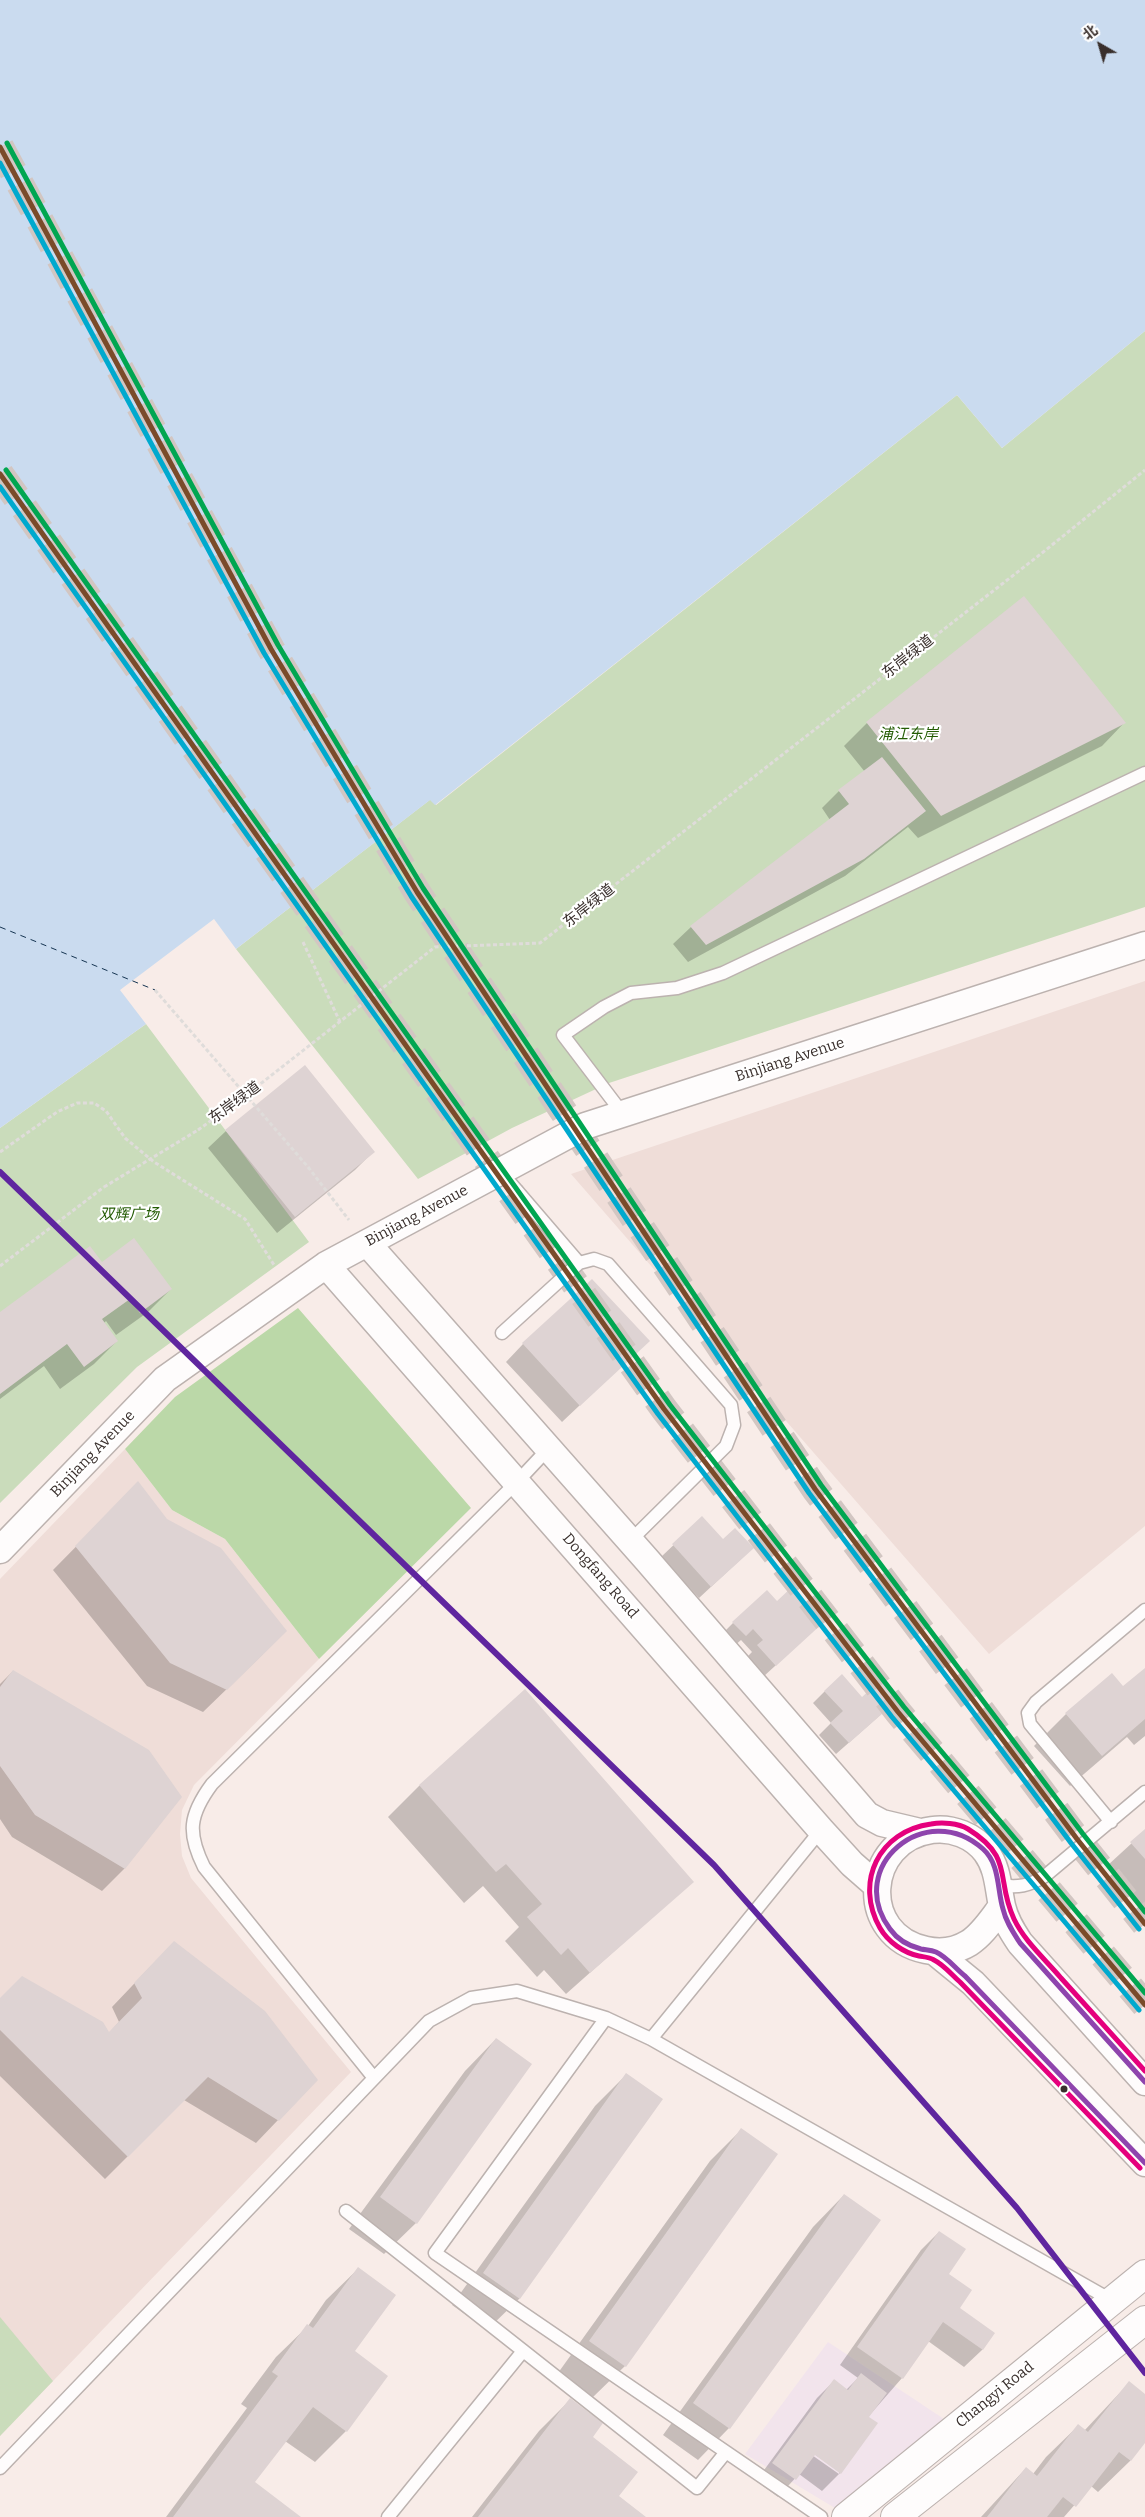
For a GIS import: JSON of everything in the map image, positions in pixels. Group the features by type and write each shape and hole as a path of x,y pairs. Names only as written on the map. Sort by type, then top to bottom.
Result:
{"main road":[{"name":"Changyi Road","path":"846,2517 1145,2274"},
{"path":"895,2517 1145,2320"}],"street":[{"name":"Binjiang Avenue","path":"0,1550 165,1379 326,1265 585,1126 1145,945"},
{"path":"366,1243 630,1541 867,1815 882,1823 920,1832"},
{"name":"Dongfang Road","path":"326,1265 821,1830 852,1864 876,1885"},
{"path":"1001,1896 982,1933 969,1943 953,1950 935,1952 916,1948 898,1938 883,1917 878,1904 876,1885 881,1867 890,1851 904,1839 920,1832 938,1829 956,1831 972,1839 986,1852 995,1867 1008,1926 1020,1943 1145,2082"},
{"path":"935,1952 972,1983 1145,2163"}],"lane":[{"path":"623,1114 563,1035 582,1021 631,993 677,988 723,973 1145,773"},
{"path":"500,1171 579,1263"},
{"path":"502,1333 579,1263 594,1259 608,1264 731,1405 734,1425 726,1446 630,1541"},
{"path":"374,2078 204,1867 194,1847 192,1825 199,1802 212,1784 517,1482 548,1448"},
{"path":"1111,1822 1030,1724 1028,1713 1036,1702 1145,1610"},
{"path":"1001,1896 1045,1876 1145,1792"},
{"path":"651,2040 821,1830"},
{"path":"0,2468 429,2021 471,1998 517,1991 606,2018 651,2040 1111,2300"},
{"path":"606,2018 435,2253 821,2517"},
{"path":"346,2211 697,2488 726,2452"},
{"path":"388,2517 523,2351"}],"path":[{"name":"东岸绿道","path":"0,1266 104,1187 198,1130 246,1096 435,947 540,943 1027,566 1145,470"},
{"path":"303,942 340,1022"},
{"path":"155,990 308,1167 366,1243"},
{"path":"0,1152 57,1112 77,1103 94,1103 106,1111 125,1138 154,1162 245,1219 290,1291"}],"shaded area":[{"path":"1145,981 1145,1526 989,1654 571,1174"},
{"path":"125,1449 172,1510 225,1539 319,1659 194,1785 182,1810 180,1834 182,1856 191,1878 351,2072 0,2436 0,1579"},
{"path":"828,2342 944,2419 835,2508 745,2454"}],"green space":[{"name":"浦江东岸","path":"1145,331 1145,907 609,1083 512,1128 418,1179 236,949 431,799 436,805 957,395 1002,448"},
{"name":"双辉广场","path":"146,1024 309,1242 137,1367 0,1503 0,1128"},
{"path":"298,1308 471,1508 319,1659 225,1539 172,1510 125,1449 175,1397"},
{"path":"0,2317 53,2381 0,2436"}],"water":[{"path":"0,0 1145,0 1145,331 1002,448 957,395 435,805 430,800 236,949 214,919 120,990 146,1024 0,1128"}],"building":[{"path":"1024,596 1126,723 941,816 866,722"},
{"path":"882,757 926,811 864,859 706,945 690,926 849,804 838,790"},
{"path":"305,1065 375,1152 295,1217 225,1130"},
{"path":"134,1238 172,1289 140,1313 130,1299 102,1319 118,1341 84,1367 67,1344 0,1394 0,1312 90,1246 102,1262"},
{"path":"592,1279 650,1341 580,1406 522,1343"},
{"path":"138,1481 167,1519 221,1548 287,1631 227,1690 170,1663 75,1546"},
{"path":"702,1516 723,1539 735,1528 754,1548 711,1587 672,1544"},
{"path":"792,1587 824,1622 776,1666 757,1645 763,1640 753,1629 746,1636 732,1622 767,1590 777,1601"},
{"path":"1145,1668 1145,1719 1102,1756 1065,1713 1112,1673 1123,1686"},
{"path":"13,1670 149,1750 182,1797 125,1869 35,1815 0,1766 0,1687"},
{"path":"842,1674 862,1697 882,1679 900,1698 849,1743 830,1723 843,1711 824,1691"},
{"path":"525,1689 694,1882 590,1973 568,1948 561,1955 527,1917 542,1904 506,1864 496,1872 419,1785"},
{"path":"1145,1829 1145,1859 1130,1842"},
{"path":"174,1941 265,2011 318,2080 279,2121 208,2077 128,2157 0,2030 0,1998 22,1976 103,2022 109,2032 142,1998 134,1983"},
{"path":"496,2038 532,2064 417,2224 380,2197"},
{"path":"626,2073 663,2099 520,2299 483,2273"},
{"path":"741,2128 778,2154 626,2367 589,2341"},
{"path":"844,2194 881,2220 730,2429 693,2403"},
{"path":"939,2231 966,2249 949,2274 972,2290 960,2308 995,2333 983,2350 943,2322 903,2379 857,2347"},
{"path":"358,2267 396,2295 355,2351 388,2376 347,2432 313,2407 255,2482 301,2517 173,2517 278,2376 272,2372 307,2324 313,2328"},
{"path":"861,2373 887,2393 869,2417 878,2423 841,2474 815,2455 796,2480 772,2463 834,2379 848,2390"},
{"path":"1129,2381 1145,2394 1145,2443 1131,2461 1119,2452 1076,2507 1063,2497 1047,2517 987,2517 1026,2467 1037,2476 1078,2424 1088,2432"},
{"path":"570,2398 603,2423 593,2437 638,2472 619,2496 646,2517 478,2517"}],"ferry route":[{"path":"0,927 155,990"}],"tunnel":[{"path":"0,147 271,649 417,892 815,1489 1077,1839 1145,1924"},
{"path":"0,474 664,1409 898,1712 1145,2005"}],"transit line":[{"path":"7,143 278,645 423,888 821,1485 1083,1834 1145,1912"},
{"path":"0,147 271,649 417,892 815,1489 1077,1839 1145,1924"},
{"path":"0,163 264,653 411,896 809,1493 1071,1843 1139,1929"},
{"path":"6,470 670,1405 904,1707 1145,1993"},
{"path":"0,474 664,1409 898,1712 1145,2005"},
{"path":"0,487 658,1414 892,1717 1139,2010"},
{"path":"0,1172 714,1865 1017,2208 1145,2373"},
{"path":"1140,2168 941,1964 932,1959 913,1955 902,1950 883,1933 873,1911 870,1893 871,1877 876,1861 885,1848 897,1837 913,1829 935,1823 960,1825 983,1840 998,1860 1008,1905 1024,1935 1145,2071"},
{"path":"1145,2082 1020,1943 1004,1914 995,1869 983,1849 961,1835 938,1831 916,1836 898,1847 884,1863 877,1883 878,1906 890,1929 896,1936 908,1944 936,1952 951,1963 1145,2163"}]}
